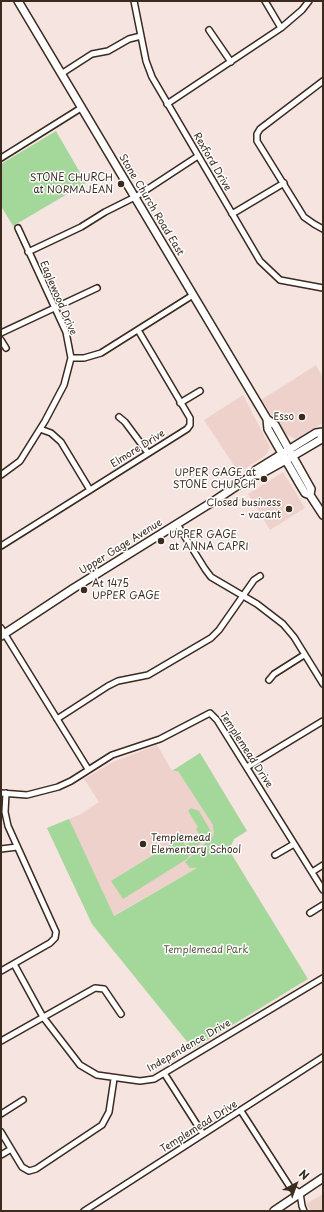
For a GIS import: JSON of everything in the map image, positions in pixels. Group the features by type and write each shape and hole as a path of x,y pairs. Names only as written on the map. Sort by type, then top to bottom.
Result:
{"main road":[{"name":"Stone Church Road East","path":"18,1 267,419 275,425 311,489 310,495"},
{"name":"Stone Church Road East","path":"267,419 268,429 304,493 310,495 323,515"},
{"name":"Upper Gage Avenue","path":"291,453 316,433 323,432"},
{"name":"Upper Gage Avenue","path":"2,633 253,475 259,476 284,457 320,440 323,435"},
{"path":"274,1211 323,1178"}],"street":[{"name":"Rexford Drive","path":"134,1 146,61 152,77 260,261 268,271 280,280 323,288"},
{"path":"265,1 280,28"},
{"path":"167,104 280,28 302,10 308,1"},
{"path":"209,30 231,62"},
{"path":"61,74 92,54 108,51 129,38 141,36"},
{"path":"323,81 260,129 257,134 257,141 304,217 323,229"},
{"path":"1,158 81,108"},
{"path":"28,252 81,227 105,212 135,197 198,156"},
{"path":"232,214 284,183"},
{"name":"Eaglewood Drive","path":"1,475 20,461 40,429 64,385 71,358 66,332 18,228"},
{"path":"1,333 97,288"},
{"path":"71,358 84,358 101,353 193,295"},
{"name":"Elmore Drive","path":"1,546 190,426 190,418 138,330"},
{"path":"1,340 6,348"},
{"path":"180,403 200,391"},
{"path":"119,418 125,422 148,453"},
{"path":"40,429 51,433 61,442 90,490"},
{"path":"177,524 207,573 219,582 266,610 283,624 294,637 323,684"},
{"path":"57,719 108,686 118,681 148,675 211,638 222,626 254,580 260,576"},
{"path":"2,633 88,770"},
{"path":"269,680 274,674 304,655"},
{"name":"Templemead Drive","path":"4,793 27,796 71,781 112,755 160,739 210,713 218,720 323,890"},
{"path":"247,767 323,720"},
{"path":"1,971 50,943 56,932 6,820 4,793"},
{"path":"275,855 294,844"},
{"path":"1,850 17,847"},
{"path":"312,872 323,865"},
{"path":"310,913 323,905"},
{"name":"Independence Drive","path":"14,964 44,1017 80,1065 87,1071 97,1075 114,1079 140,1081 154,1079 323,978"},
{"path":"1,1041 98,988 104,989 121,1014"},
{"name":"Templemead Drive","path":"84,1211 323,1057"},
{"path":"164,1073 203,1134"},
{"path":"1,1132 22,1167 26,1170 32,1170 99,1128 106,1121 109,1112 114,1079"},
{"path":"1,1114 23,1100"},
{"path":"241,1111 290,1187 300,1193 304,1211"},
{"path":"1,1155 11,1149"}],"shaded area":[{"path":"316,365 323,378 323,423 296,439 287,435 261,400"},
{"path":"243,395 270,447 267,454 239,473 204,420"},
{"path":"283,472 305,508 270,530 248,494"},
{"name":"Templemead Elementary School","path":"157,745 172,771 200,753 247,831 234,839 229,850 113,916 92,924 47,828 81,814 99,802 84,779 113,762"},
{"path":"323,1194 323,1211 311,1211 306,1204"}],"green space":[{"path":"56,131 86,183 13,226 1,206 1,164"},
{"name":"Templemead Park","path":"200,753 247,831 234,839 229,850 308,979 193,1049 92,924 47,828 69,819 114,916 197,868 190,868 185,862 214,835 213,825 178,771 172,771"},
{"path":"191,808 199,811 213,835 198,845 187,859 123,899 111,881 181,838 185,845 200,836 196,829 198,827 188,811"}],"place":[{"name":"STONE CHURCH at NORMAJEAN","path":"121,184"},
{"name":"Esso","path":"302,417"},
{"name":"UPPER GAGE at STONE CHURCH","path":"264,479"},
{"name":"Closed business - vacant","path":"289,509"},
{"name":"UPPER GAGE at ANNA CAPRI","path":"161,541"},
{"name":"At 1475 UPPER GAGE","path":"84,590"},
{"name":"Templemead Elementary School","path":"143,844"}]}
